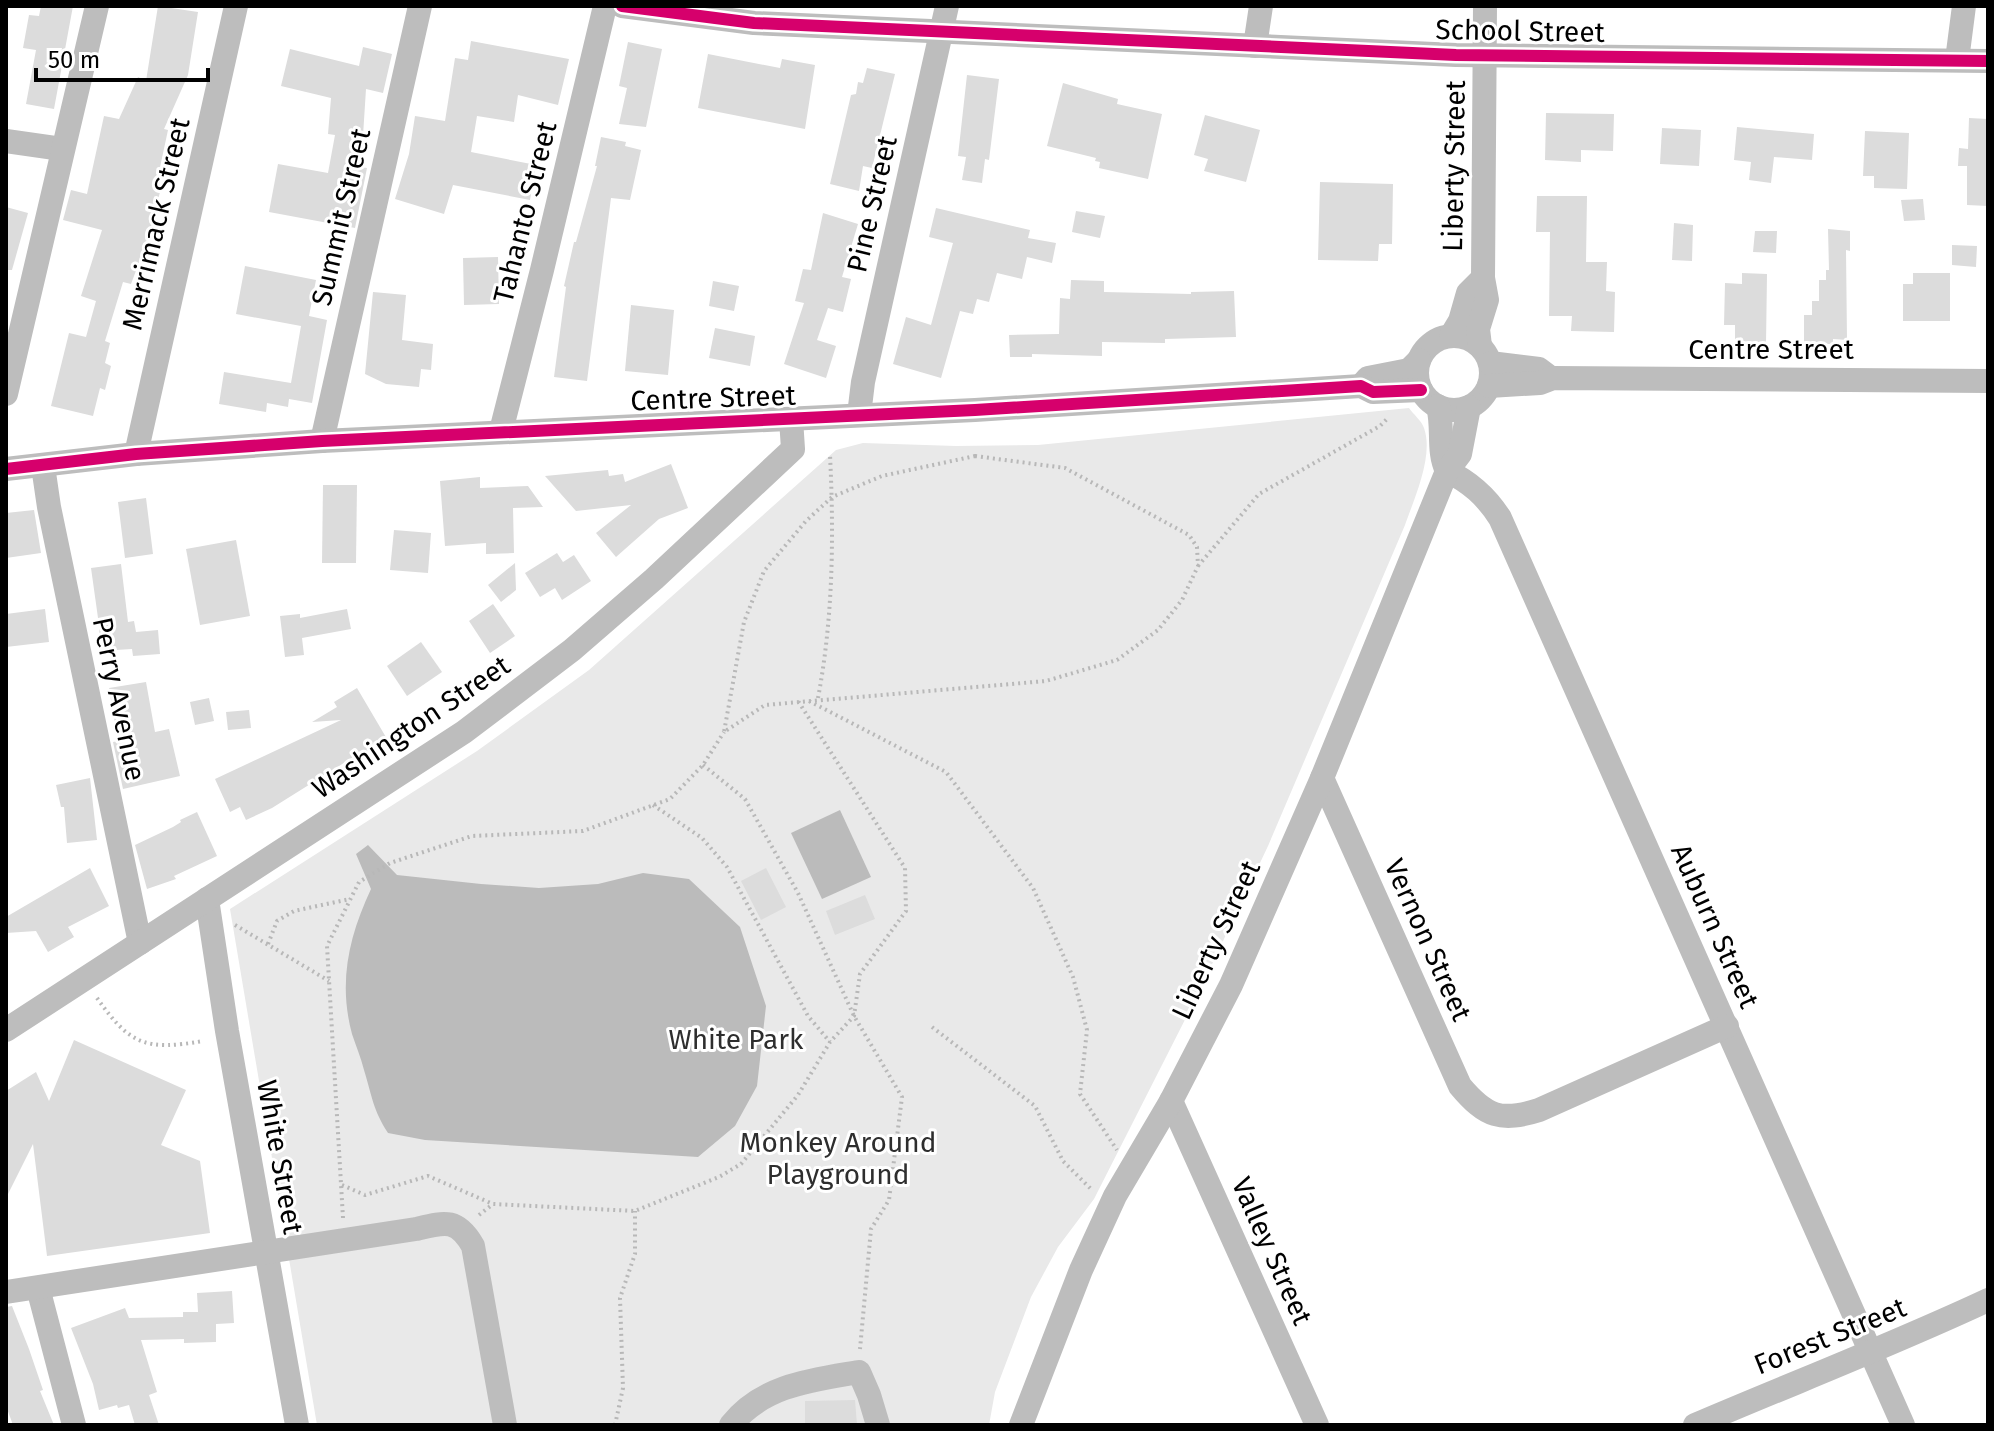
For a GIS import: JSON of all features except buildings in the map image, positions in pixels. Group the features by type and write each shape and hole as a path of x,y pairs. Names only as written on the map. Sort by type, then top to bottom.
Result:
{"street":[{"path":"6,394 97,6"},
{"name":"Merrimack Street","path":"136,454 236,6"},
{"name":"Summit Street","path":"322,441 420,6"},
{"name":"Tahanto Street","path":"501,431 605,6"},
{"name":"School Street","path":"622,6 754,23 1485,56 1988,61"},
{"name":"Pine Street","path":"859,415 863,382 947,6"},
{"path":"1255,46 1261,6"},
{"name":"Liberty Street","path":"1485,6 1483,278 1487,300 1478,329 1486,365"},
{"path":"1957,60 1964,6"},
{"path":"6,141 62,149"},
{"name":"Liberty Street","path":"1451,336 1460,321 1468,293 1483,278"},
{"path":"1429,398 1458,410 1469,407 1484,394 1486,365 1462,336 1451,336 1431,343 1419,360 1417,370 1429,398 1442,422 1440,456 1447,471"},
{"name":"Centre Street","path":"1361,386 1368,378 1409,370 1419,360"},
{"name":"Centre Street","path":"1486,365 1540,383 1553,378 1988,381"},
{"name":"Centre Street","path":"6,469 136,454 322,441 975,410 1361,386 1373,392 1429,398"},
{"name":"Liberty Street","path":"1021,1425 1087,1257 1115,1196 1171,1101 1231,985 1322,778 1447,471 1460,454 1469,407"},
{"name":"Washington Street","path":"6,1030 464,732 572,650 654,579 793,449 791,419"},
{"name":"Perry Avenue","path":"43,466 140,943"},
{"name":"Auburn Street","path":"1447,471 1482,494 1500,518 1903,1425"},
{"name":"Vernon Street","path":"1322,778 1460,1086 1493,1116 1519,1116 1539,1110 1727,1026"},
{"name":"White Street","path":"207,899 227,1031 297,1425"},
{"name":"Valley Street","path":"1171,1101 1317,1425"},
{"path":"6,1292 445,1222 464,1230 473,1246 505,1425"},
{"path":"38,1288 74,1425"},
{"name":"Forest Street","path":"1695,1425 1988,1300"},
{"path":"731,1425 740,1413 766,1395 796,1383 859,1372 878,1425"}],"path":[{"path":"724,732 765,705 818,698 1046,681 1117,660 1166,623 1182,600 1198,566 1259,494 1380,426 1388,418"},
{"path":"818,698 827,653 832,497 830,455"},
{"path":"341,1240 342,1185 327,946 359,882 390,863 472,836 583,831 670,799 703,765 724,732 744,622 764,571 806,521 832,497 882,476 975,456 1065,468 1189,535 1197,547 1198,566"},
{"path":"807,699 946,772 1033,888 1073,977 1087,1030 1080,1094 1121,1157"},
{"path":"342,1185 365,1195 428,1176 493,1204 635,1211 719,1177 741,1164 798,1095 830,1042 854,1016 860,974 906,911 905,868 798,701"},
{"path":"703,765 745,799 798,893 854,1016 902,1097 889,1200 871,1229 859,1372"},
{"path":"653,805 702,838 727,867 808,1016 830,1042"},
{"path":"268,945 277,921 294,911 350,899"},
{"path":"233,924 329,981"},
{"path":"96,996 124,1032 142,1042 165,1046 203,1041"},
{"path":"932,1027 1035,1106 1063,1161 1099,1197"},
{"path":"615,1425 623,1388 620,1298 635,1254 635,1211"}],"green space":[{"name":"White Park","path":"1409,408 1423,425 1427,451 1422,477 1405,525 1268,846 1197,996 1094,1199 1058,1247 1031,1297 995,1392 989,1425 317,1425 230,909 477,751 589,670 836,450 863,443 1038,445"}],"shaded area":[{"path":"840,810 871,877 822,899 791,833"},
{"path":"368,845 397,875 481,884 539,888 598,884 643,873 689,879 740,927 766,1006 757,1086 735,1126 698,1157 425,1140 388,1133 376,1110 352,1034 346,996 352,942 371,889 356,854"}],"cycle path":[{"path":"622,6 754,23 1456,55 1988,61"},
{"path":"6,469 136,454 322,441 975,410 1361,386 1373,392 1421,390"}],"park label":[{"name":"Monkey Around Playground","path":"838,1158"}]}
